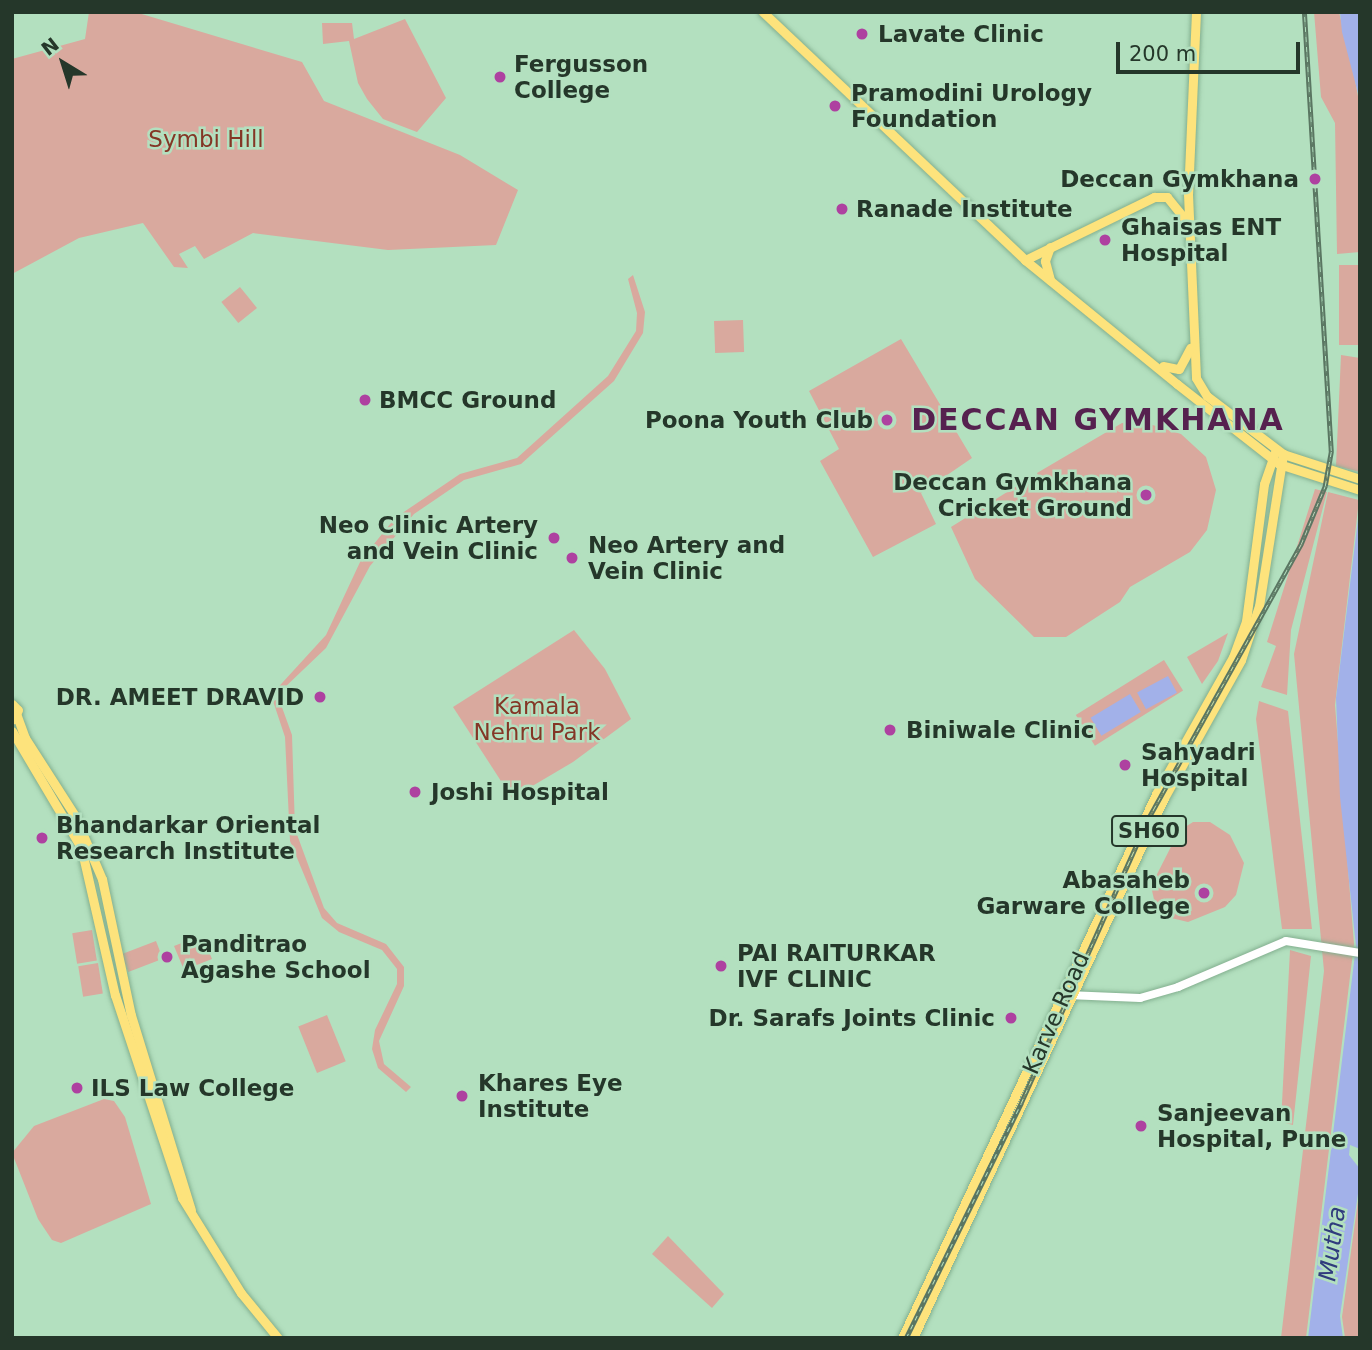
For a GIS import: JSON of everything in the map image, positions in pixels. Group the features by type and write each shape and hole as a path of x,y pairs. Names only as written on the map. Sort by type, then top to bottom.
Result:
{"main road":[{"path":"763,12 1025,260 1051,281 1258,446 1277,457 1293,460 1319,474 1360,490"},
{"path":"1196,12 1189,225 1191,342 1194,365 1203,391 1300,474"},
{"path":"1025,260 1163,195 1189,225"},
{"path":"1050,247 1045,261 1051,281"},
{"path":"1149,359 1177,370 1185,363 1191,342"},
{"path":"1258,446 1264,484"},
{"name":"Karve Road","path":"913,1338 1156,794 1240,640 1264,484 1277,457"},
{"name":"Karve Road","path":"902,1338 1164,798 1248,643 1259,606 1277,457"},
{"path":"1275,485 1300,474 1360,479"},
{"path":"12,704 14,718 75,816 102,879 131,1015 191,1211"},
{"path":"12,731 81,847 115,995 182,1198 241,1293 278,1338"},
{"path":"1068,996 1140,998 1178,987 1286,941 1360,953"}],"green space":[{"name":"Symbi Hill","path":"89,12 135,12 302,62 324,101 460,155 518,190 496,245 388,250 253,233 204,259 195,246 179,254 188,268 174,267 143,223 79,238 12,274 12,59 85,39"},
{"path":"1314,12 1339,12 1355,80 1360,107 1360,252 1337,254 1335,123 1321,97"},
{"path":"405,19 446,98 417,132 383,119 367,99 358,83 349,41 323,44 322,23 352,23 354,39"},
{"path":"1339,265 1360,265 1360,345 1339,345"},
{"path":"633,275 645,312 643,333 614,381 521,464 464,480 414,514 370,566 326,648 282,690 272,694 326,635 361,560 395,518 460,474 517,458 608,376 636,331 637,313 628,279"},
{"path":"240,287 257,308 238,323 221,302"},
{"path":"743,320 744,352 715,353 714,321"},
{"name":"Poona Youth Club","path":"901,339 972,458 921,493 936,524 873,557 820,461 839,449 809,391"},
{"path":"1341,355 1360,358 1360,472 1336,466"},
{"name":"Deccan Gymkhana","path":"1140,421 1181,434 1206,457 1216,490 1207,530 1190,552 1130,587 1120,602 1066,637 1034,637 975,579 951,527 1020,484 1022,487 1039,478 1037,473 1122,423"},
{"path":"1315,489 1327,492 1291,630 1287,695 1261,687 1276,646 1267,642"},
{"path":"1328,492 1359,500 1335,705 1354,944 1306,1338 1281,1338 1324,971 1294,654"},
{"name":"Kamala Nehru Park","path":"574,630 605,669 631,719 573,762 512,798 453,707"},
{"path":"1228,633 1218,661 1202,684 1187,657"},
{"path":"1164,660 1183,691 1095,746 1076,715"},
{"path":"279,699 292,735 295,829 324,908 337,923 386,944 404,967 404,986 379,1041 384,1064 411,1087 406,1092 378,1068 372,1049 375,1030 397,984 397,969 382,950 339,932 322,918 290,841 285,737 273,701"},
{"path":"1259,701 1288,711 1312,929 1282,929 1256,719"},
{"path":"1193,822 1210,822 1230,835 1244,863 1236,895 1225,907 1188,922 1167,917 1155,904 1151,886 1179,831"},
{"path":"92,930 97,961 77,964 72,933"},
{"path":"192,939 194,943 204,939 212,959 184,970 174,946"},
{"path":"156,941 163,959 128,972 121,954"},
{"path":"1290,950 1311,956 1293,1125 1281,1122"},
{"path":"98,963 103,994 83,997 78,966"},
{"path":"327,1015 346,1061 317,1073 298,1027"},
{"path":"104,1099 114,1101 125,1117 151,1204 61,1243 52,1240 38,1219 12,1153 34,1126"},
{"path":"1360,1186 1360,1338 1345,1338 1342,1317"},
{"path":"668,1236 724,1294 712,1308 652,1254"}],"water":[{"path":"1340,12 1360,12 1360,101 1342,32"},
{"name":"Mutha","path":"1360,503 1360,1149 1350,1145 1349,1155 1360,1169 1360,1180 1340,1316 1343,1338 1308,1338 1356,946 1340,797 1336,698"},
{"path":"1168,676 1177,693 1146,709 1137,692"},
{"path":"1130,694 1141,712 1101,736 1091,718"}],"railway":[{"path":"906,1338 1021,1103 1148,819 1301,544 1325,486 1331,451 1304,12"}],"place":[{"name":"Lavate Clinic","path":"862,34"},
{"name":"Fergusson College","path":"500,77"},
{"name":"Pramodini Urology Foundation","path":"835,106"},
{"name":"Deccan Gymkhana","path":"1315,179"},
{"name":"Ranade Institute","path":"842,209"},
{"name":"Ghaisas ENT Hospital","path":"1105,240"},
{"name":"BMCC Ground","path":"365,400"},
{"name":"Poona Youth Club","path":"887,420"},
{"name":"Deccan Gymkhana Cricket Ground","path":"1146,495"},
{"name":"Neo Clinic Artery and Vein Clinic","path":"554,538"},
{"name":"Neo Artery and Vein Clinic","path":"572,558"},
{"name":"DR. AMEET DRAVID","path":"320,697"},
{"name":"Biniwale Clinic","path":"890,730"},
{"name":"Sahyadri Hospital","path":"1125,765"},
{"name":"Joshi Hospital","path":"415,792"},
{"name":"Bhandarkar Oriental Research Institute","path":"42,838"},
{"name":"Abasaheb Garware College","path":"1204,893"},
{"name":"Panditrao Agashe School","path":"167,957"},
{"name":"PAI RAITURKAR IVF CLINIC","path":"721,966"},
{"name":"Dr. Sarafs Joints Clinic","path":"1011,1018"},
{"name":"ILS Law College","path":"77,1088"},
{"name":"Khares Eye Institute","path":"462,1096"},
{"name":"Sanjeevan Hospital, Pune","path":"1141,1126"}],"district":[{"name":"DECCAN GYMKHANA","path":"1098,420"}]}
